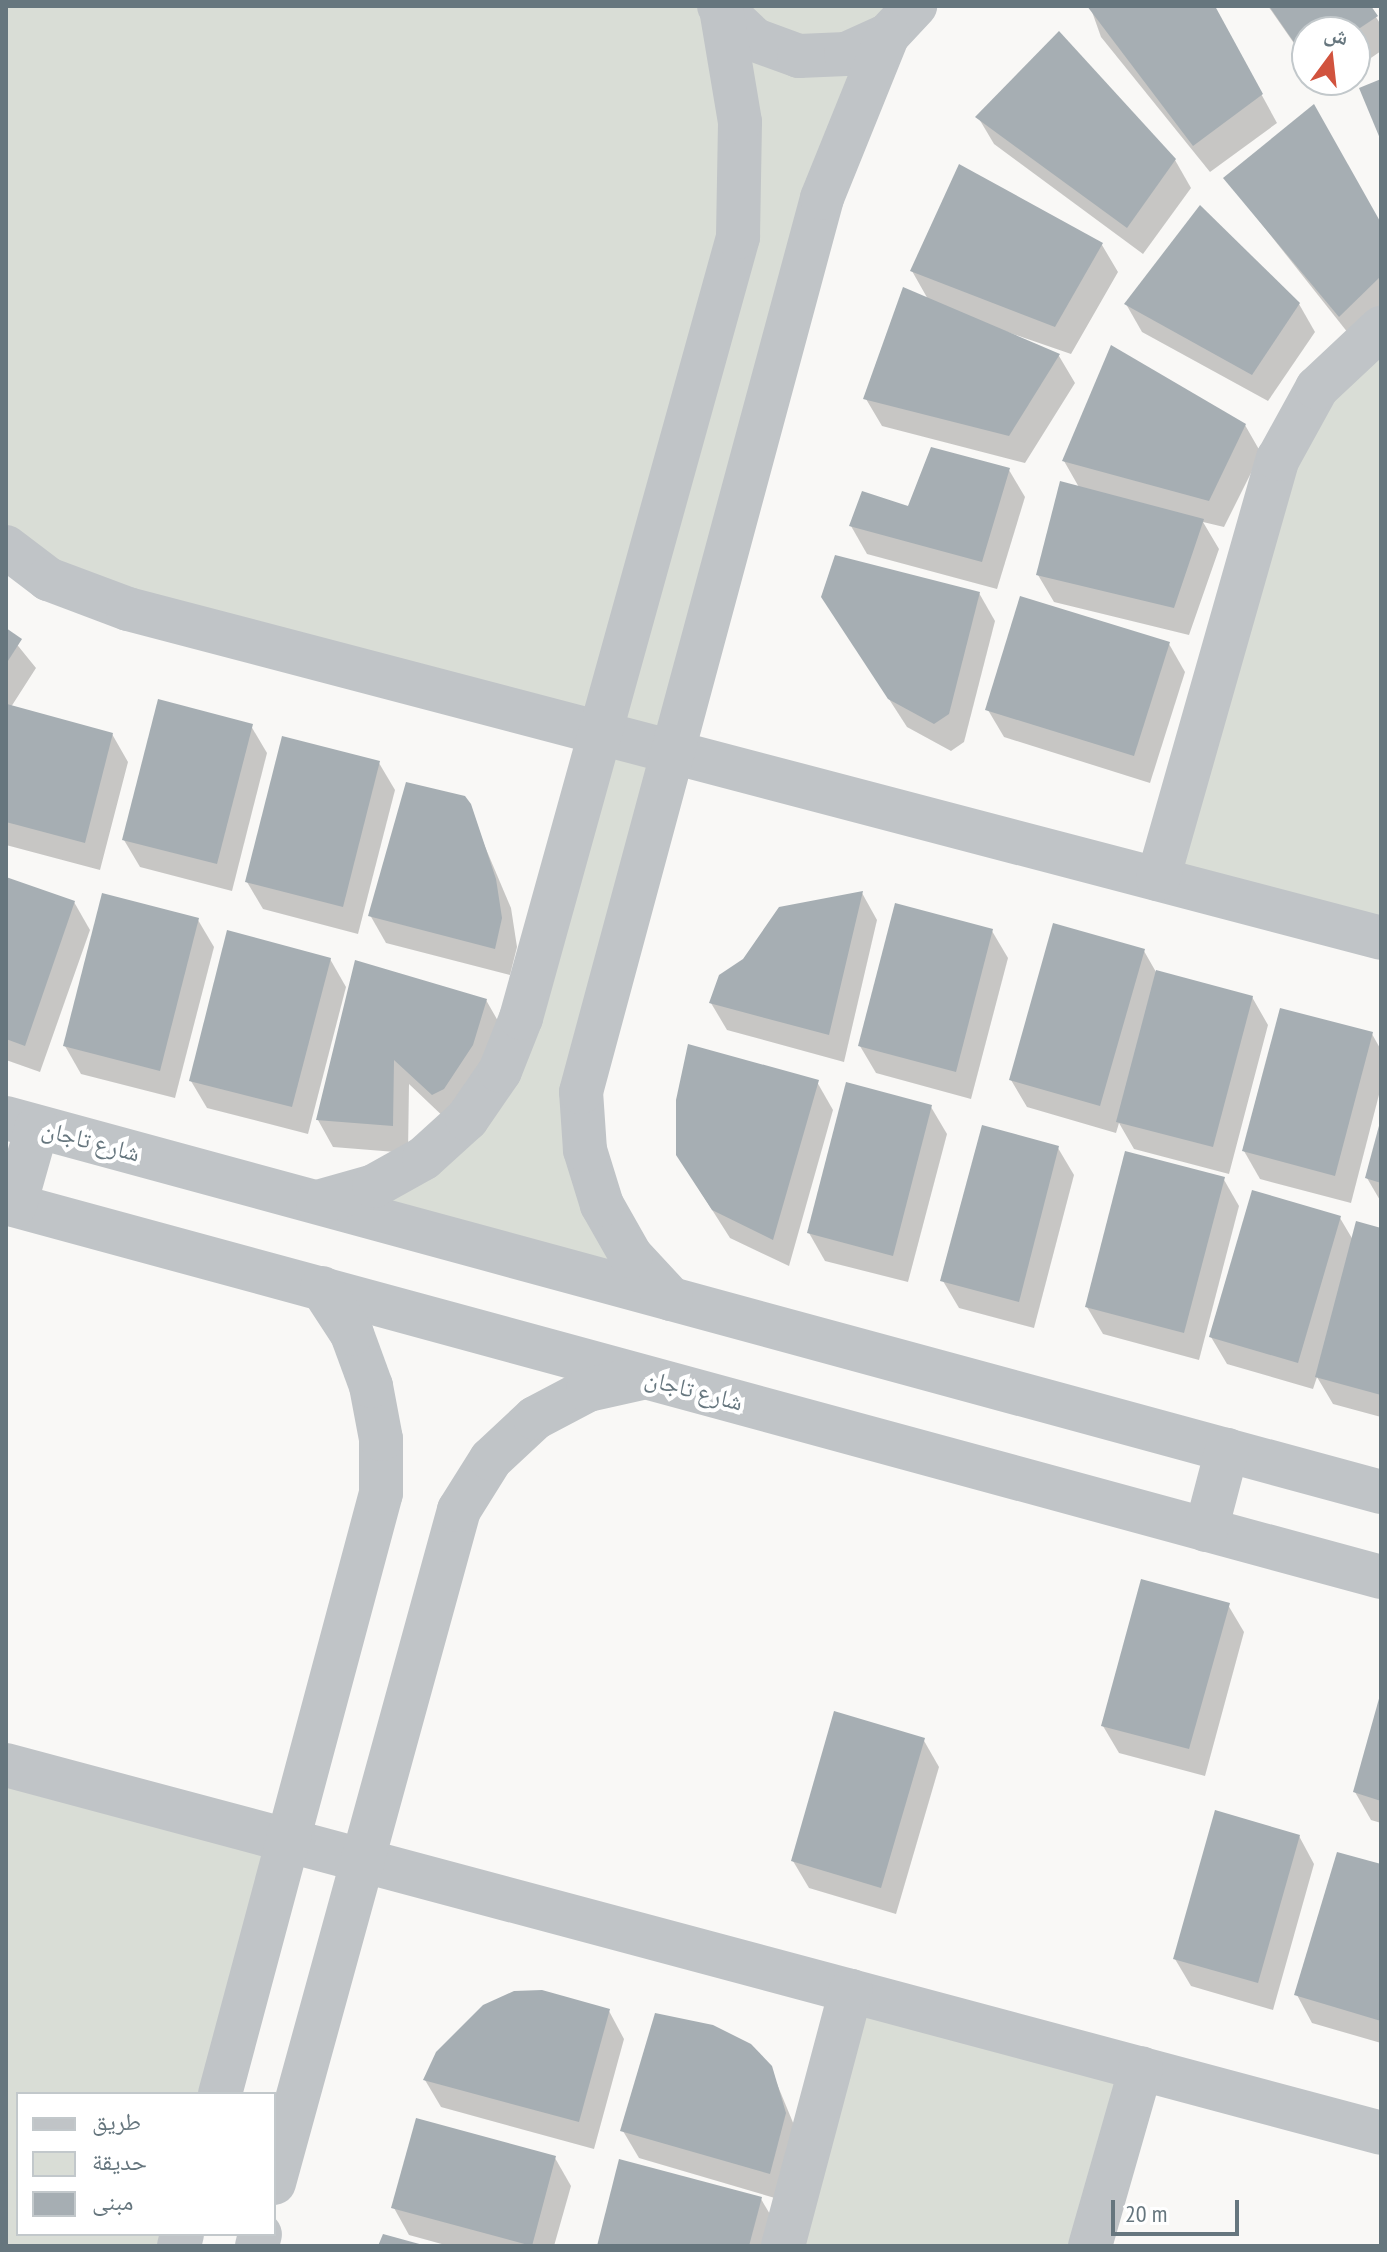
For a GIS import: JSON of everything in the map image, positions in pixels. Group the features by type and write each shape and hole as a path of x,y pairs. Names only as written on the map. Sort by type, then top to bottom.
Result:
{"street":[{"path":"720,8 755,40 799,56 846,54 902,20"},
{"path":"318,1202 374,1186 424,1158 467,1119 500,1071 601,731 738,237 740,122 720,8"},
{"path":"671,1299 631,1256 602,1205 585,1150 581,1092 670,749 822,198 902,20"},
{"path":"1158,879 1278,459 1317,388 1381,328"},
{"path":"6,547 48,579 128,609 1381,938"},
{"path":"10,1204 22,1122"},
{"name":"شارع تاجان","path":"22,1122 1381,1492"},
{"name":"شارع تاجان","path":"10,1204 1381,1577"},
{"path":"221,2092 381,1493 381,1439 371,1386 352,1334 322,1288"},
{"path":"276,2176 459,1510 491,1459 535,1418 588,1390 647,1377"},
{"path":"1206,1530 1227,1450"},
{"path":"6,1765 1381,2133"},
{"path":"783,2246 851,1991"},
{"path":"1090,2246 1141,2068"}],"green space":[{"path":"6,6 915,6 888,35 585,1150 671,1299 318,1202 466,1119 601,731 128,609 6,547"},
{"path":"1381,328 1381,938 1158,879 1278,459"},
{"path":"6,1765 290,1841 221,2092 16,2092 16,2236 182,2236 179,2246 6,2246"},
{"path":"851,1991 1141,2068 1090,2246 783,2246"}],"building":[{"path":"1087,6 1215,6 1263,94 1193,146"},
{"path":"1269,6 1371,6 1378,16 1371,21 1371,16 1291,16 1291,38"},
{"path":"1059,31 1176,159 1127,228 975,117"},
{"path":"1381,79 1381,141 1362,96 1371,96 1371,83"},
{"path":"1314,104 1381,223 1381,276 1339,317 1223,178"},
{"path":"959,164 1103,243 1055,327 910,271"},
{"path":"1200,205 1300,303 1252,375 1124,304"},
{"path":"903,287 1060,354 1009,436 863,399"},
{"path":"1111,345 1246,424 1209,501 1062,461"},
{"path":"931,447 1010,468 982,562 849,526 862,491 908,506"},
{"path":"1060,481 1204,519 1174,608 1036,575"},
{"path":"835,555 980,592 949,714 934,724 888,699 821,597"},
{"path":"1020,596 1170,642 1134,756 985,710"},
{"path":"6,628 22,639 6,664"},
{"path":"158,699 253,724 217,864 122,840"},
{"path":"7,704 113,733 85,843 6,822"},
{"path":"282,736 380,761 343,907 245,882"},
{"path":"406,782 465,796 471,804 496,879 502,918 495,949 368,916"},
{"path":"6,877 75,901 25,1046 6,1039"},
{"path":"863,891 829,1035 709,1003 719,975 743,959 779,907"},
{"path":"102,893 199,918 160,1071 63,1046"},
{"path":"895,903 993,929 956,1072 858,1046"},
{"path":"1053,923 1145,949 1100,1106 1009,1080"},
{"path":"227,930 331,958 292,1107 189,1081"},
{"path":"355,960 487,999 473,1045 444,1089 432,1095 394,1060 393,1126 316,1120"},
{"path":"1156,970 1253,996 1213,1147 1116,1122"},
{"path":"1280,1008 1373,1032 1335,1176 1242,1151"},
{"path":"688,1044 819,1080 773,1240 712,1210 676,1155 676,1100"},
{"path":"846,1082 932,1105 893,1256 807,1233"},
{"path":"1381,1122 1381,1183 1365,1178"},
{"path":"982,1125 1059,1146 1019,1302 940,1281"},
{"path":"1125,1151 1225,1177 1184,1333 1085,1307"},
{"path":"1252,1190 1341,1216 1298,1363 1209,1337"},
{"path":"1356,1221 1381,1228 1381,1395 1315,1377"},
{"path":"1141,1579 1230,1603 1189,1749 1101,1726"},
{"path":"1381,1695 1381,1801 1353,1792"},
{"path":"834,1711 925,1738 881,1888 791,1861"},
{"path":"1215,1810 1300,1835 1258,1983 1173,1959"},
{"path":"1337,1852 1381,1864 1381,2021 1294,1995"},
{"path":"542,1990 610,2009 579,2122 423,2080 436,2052 483,2005 514,1991"},
{"path":"655,2013 713,2025 751,2044 772,2066 786,2113 770,2174 620,2131"},
{"path":"416,2118 556,2156 532,2246 391,2208"},
{"path":"619,2159 762,2197 749,2246 597,2246"},
{"path":"383,2234 423,2245 423,2246 378,2246"}]}
